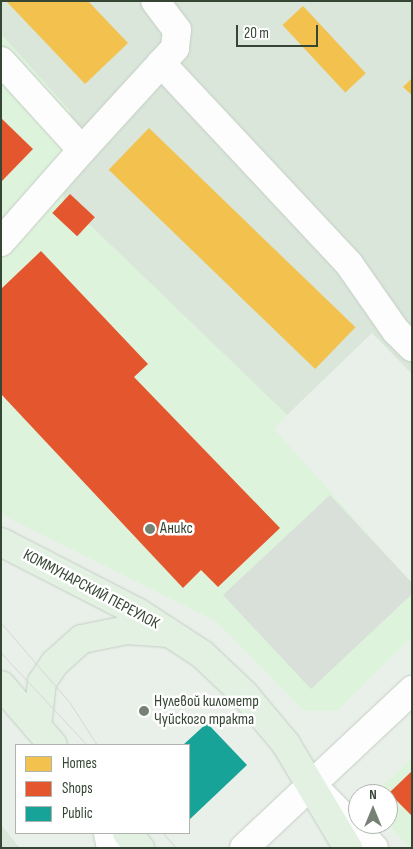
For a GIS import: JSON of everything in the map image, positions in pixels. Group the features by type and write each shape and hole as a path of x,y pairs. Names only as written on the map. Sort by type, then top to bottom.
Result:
{"main road":[{"name":"КОММУНАРСКИЙ ПЕРЕУЛОК","path":"1,542 139,613 202,654 245,694 286,744 348,848"},
{"path":"45,736 42,682 55,663 82,639 127,630 170,633"},
{"path":"1,685 45,736"},
{"path":"128,834 140,848"}],"street":[{"path":"1,242 175,48 178,39 177,30 155,1"},
{"path":"1,61 82,150"},
{"path":"161,63 349,264 396,331 412,347"},
{"path":"244,848 412,690"},
{"path":"312,785 374,848"},
{"path":"108,834 111,848"}],"shaded area":[{"path":"1,1 412,1 412,374 372,333 287,415 63,199 70,111 1,34"},
{"path":"1,34 70,111 63,199 287,415 274,429 412,583 412,637 337,711 304,711 216,621 1,514"},
{"path":"330,495 412,583 412,594 311,689 223,595"},
{"path":"412,758 412,848 409,848 397,834 398,784 385,784"},
{"path":"1,825 20,848 1,848"}],"building: Homes":[{"path":"6,1 88,1 128,43 85,84"},
{"path":"303,6 366,73 345,92 283,25"},
{"path":"412,78 412,95 403,87"},
{"path":"149,128 355,327 315,369 109,170"}],"building: Shops":[{"path":"1,118 33,149 1,182"},
{"path":"70,194 95,217 77,236 52,213"},
{"path":"41,251 148,364 134,377 280,528 218,587 201,570 183,588 1,394 1,289"},
{"path":"412,771 412,816 398,802 398,784"}],"building: Public":[{"path":"207,723 247,765 190,819 190,744 184,744"}],"tram line":[{"path":"1,623 70,703 96,744"},
{"path":"1,653 86,744"},
{"path":"164,834 176,848"}],"place":[{"name":"Аникс","path":"150,529"},
{"name":"Нулевой километр Чуйского тракта","path":"144,711"}]}
